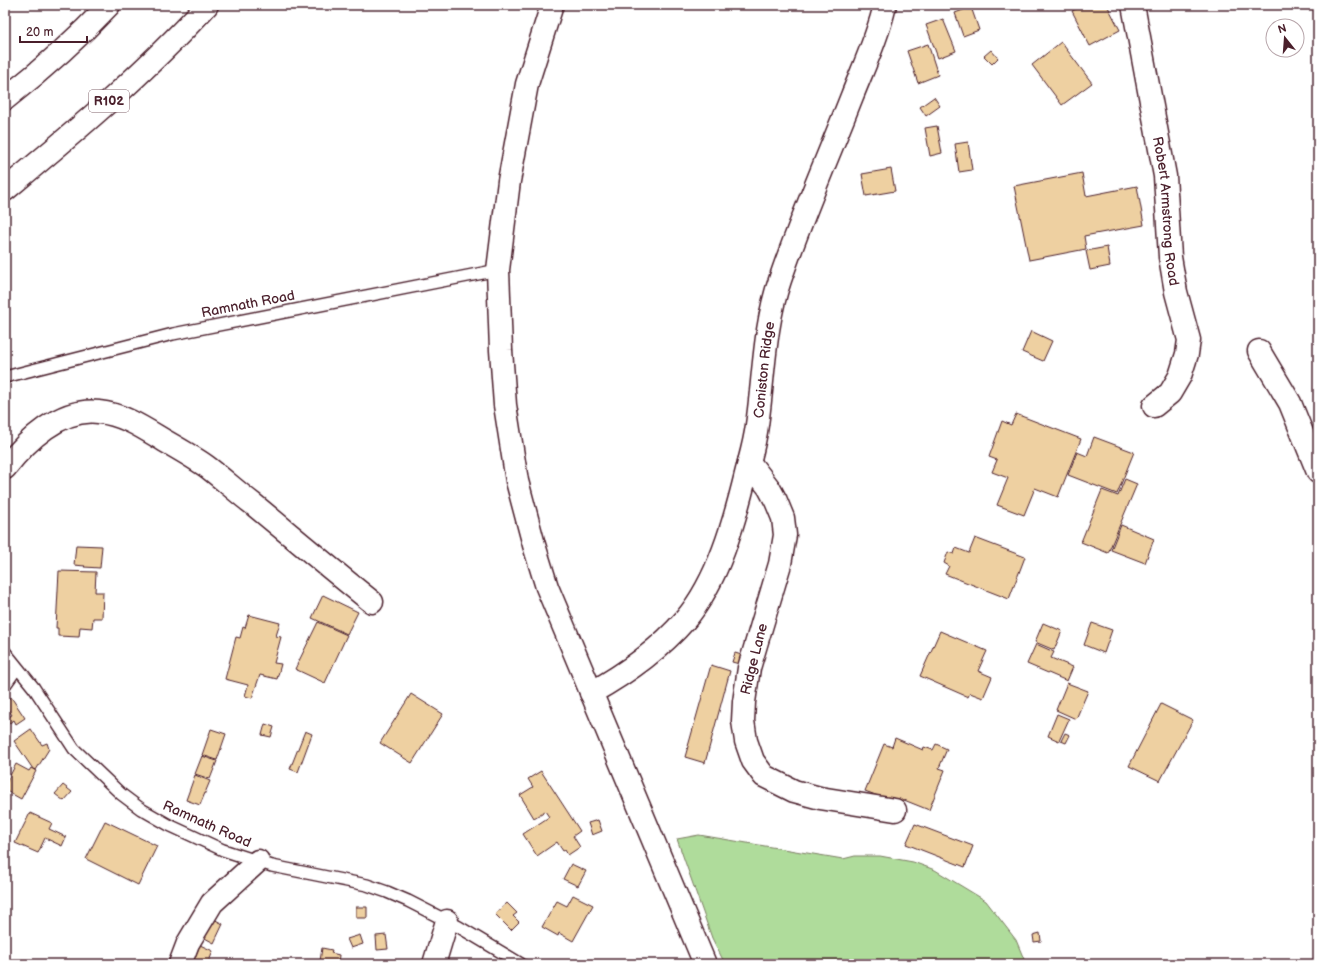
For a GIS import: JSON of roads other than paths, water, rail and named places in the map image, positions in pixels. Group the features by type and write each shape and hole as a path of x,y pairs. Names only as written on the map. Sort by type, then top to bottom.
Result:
{"street":[{"path":"5,99 35,75 95,20 109,5"},
{"name":"R102","path":"5,190 67,139 129,83 207,5"},
{"path":"552,5 527,84 508,181 498,270 505,405 517,480 546,587 705,964"},
{"name":"Coniston Ridge","path":"591,693 617,678 658,647 686,619 707,587 717,566 734,521 750,462 757,428 769,327 780,282 866,61 885,5"},
{"name":"Robert Armstrong Road","path":"1133,5 1165,176 1170,257 1176,292 1188,340 1187,354 1180,376 1170,393 1154,406"},
{"path":"1259,351 1290,404 1318,472"},
{"path":"5,468 14,457 48,425 64,417 85,412 98,411 113,415 144,428 206,466 372,602"},
{"name":"Ridge Lane","path":"750,462 769,488 776,501 783,518 785,535 780,564 749,668 744,702 743,720 746,741 753,761 764,776 794,791 820,798 895,810"},
{"path":"180,964 188,943 212,903 258,862"},
{"path":"434,964 447,921"}],"lane":[{"name":"Ramnath Road","path":"5,377 173,334 498,270"},
{"name":"Ramnath Road","path":"5,652 34,688 74,749 141,810 169,826 223,850 258,862 367,885 408,901 447,921 521,964"},
{"path":"5,685 17,668"}]}
